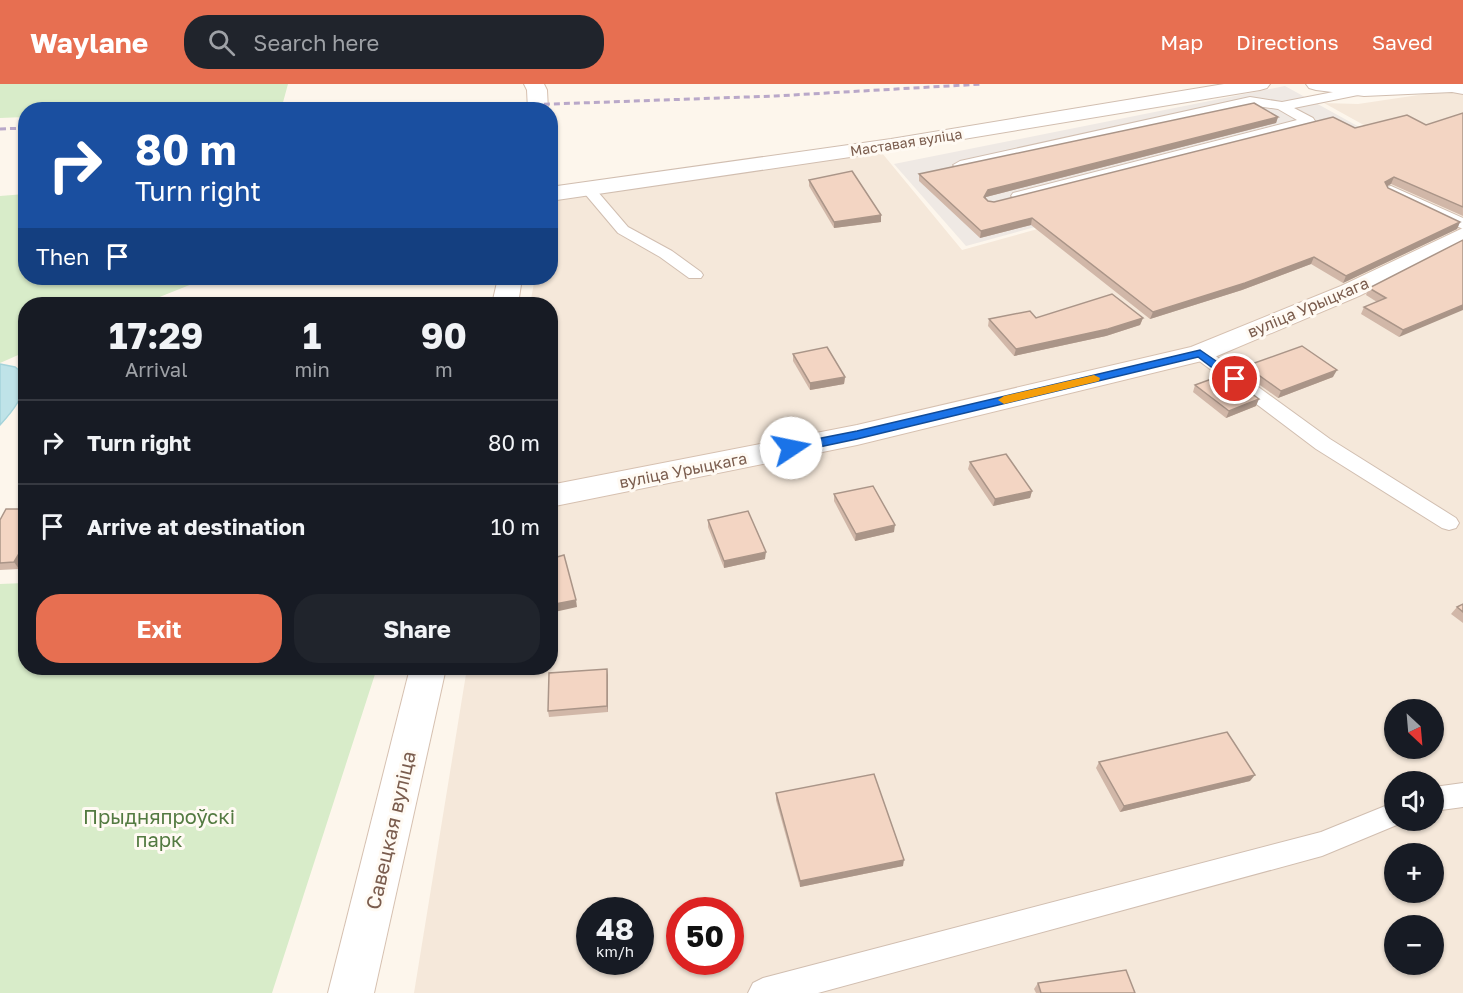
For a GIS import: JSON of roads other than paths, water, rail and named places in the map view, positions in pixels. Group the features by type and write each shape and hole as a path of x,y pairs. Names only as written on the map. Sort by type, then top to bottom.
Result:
{"main road":[{"path":"534,84 538,102"},
{"name":"Маставая вуліца","path":"558,193 891,145 1260,84"},
{"path":"1316,84 1364,90 1452,86 1463,88"},
{"name":"вуліца Урыцкага","path":"558,494 857,435 1200,353 1350,291 1463,235"},
{"name":"Савецкая вуліца","path":"351,993 426,675"}],"lane":[{"path":"960,165 1250,101 1282,106 1364,90"},
{"path":"1004,199 1308,121 1282,106"},
{"path":"586,188 623,230 666,254 695,275"},
{"path":"1391,189 1463,224"},
{"path":"1200,353 1323,444 1449,524"},
{"path":"1444,798 1463,795"},
{"path":"763,993 1322,844 1384,819"}],"water":[{"path":"0,364 18,369 18,401 0,425"}],"railway":[{"path":"558,104 775,96 983,84"},
{"path":"0,129 18,128"}],"park label":[{"name":"Прыдняпроўскі парк","path":"159,828"}]}
